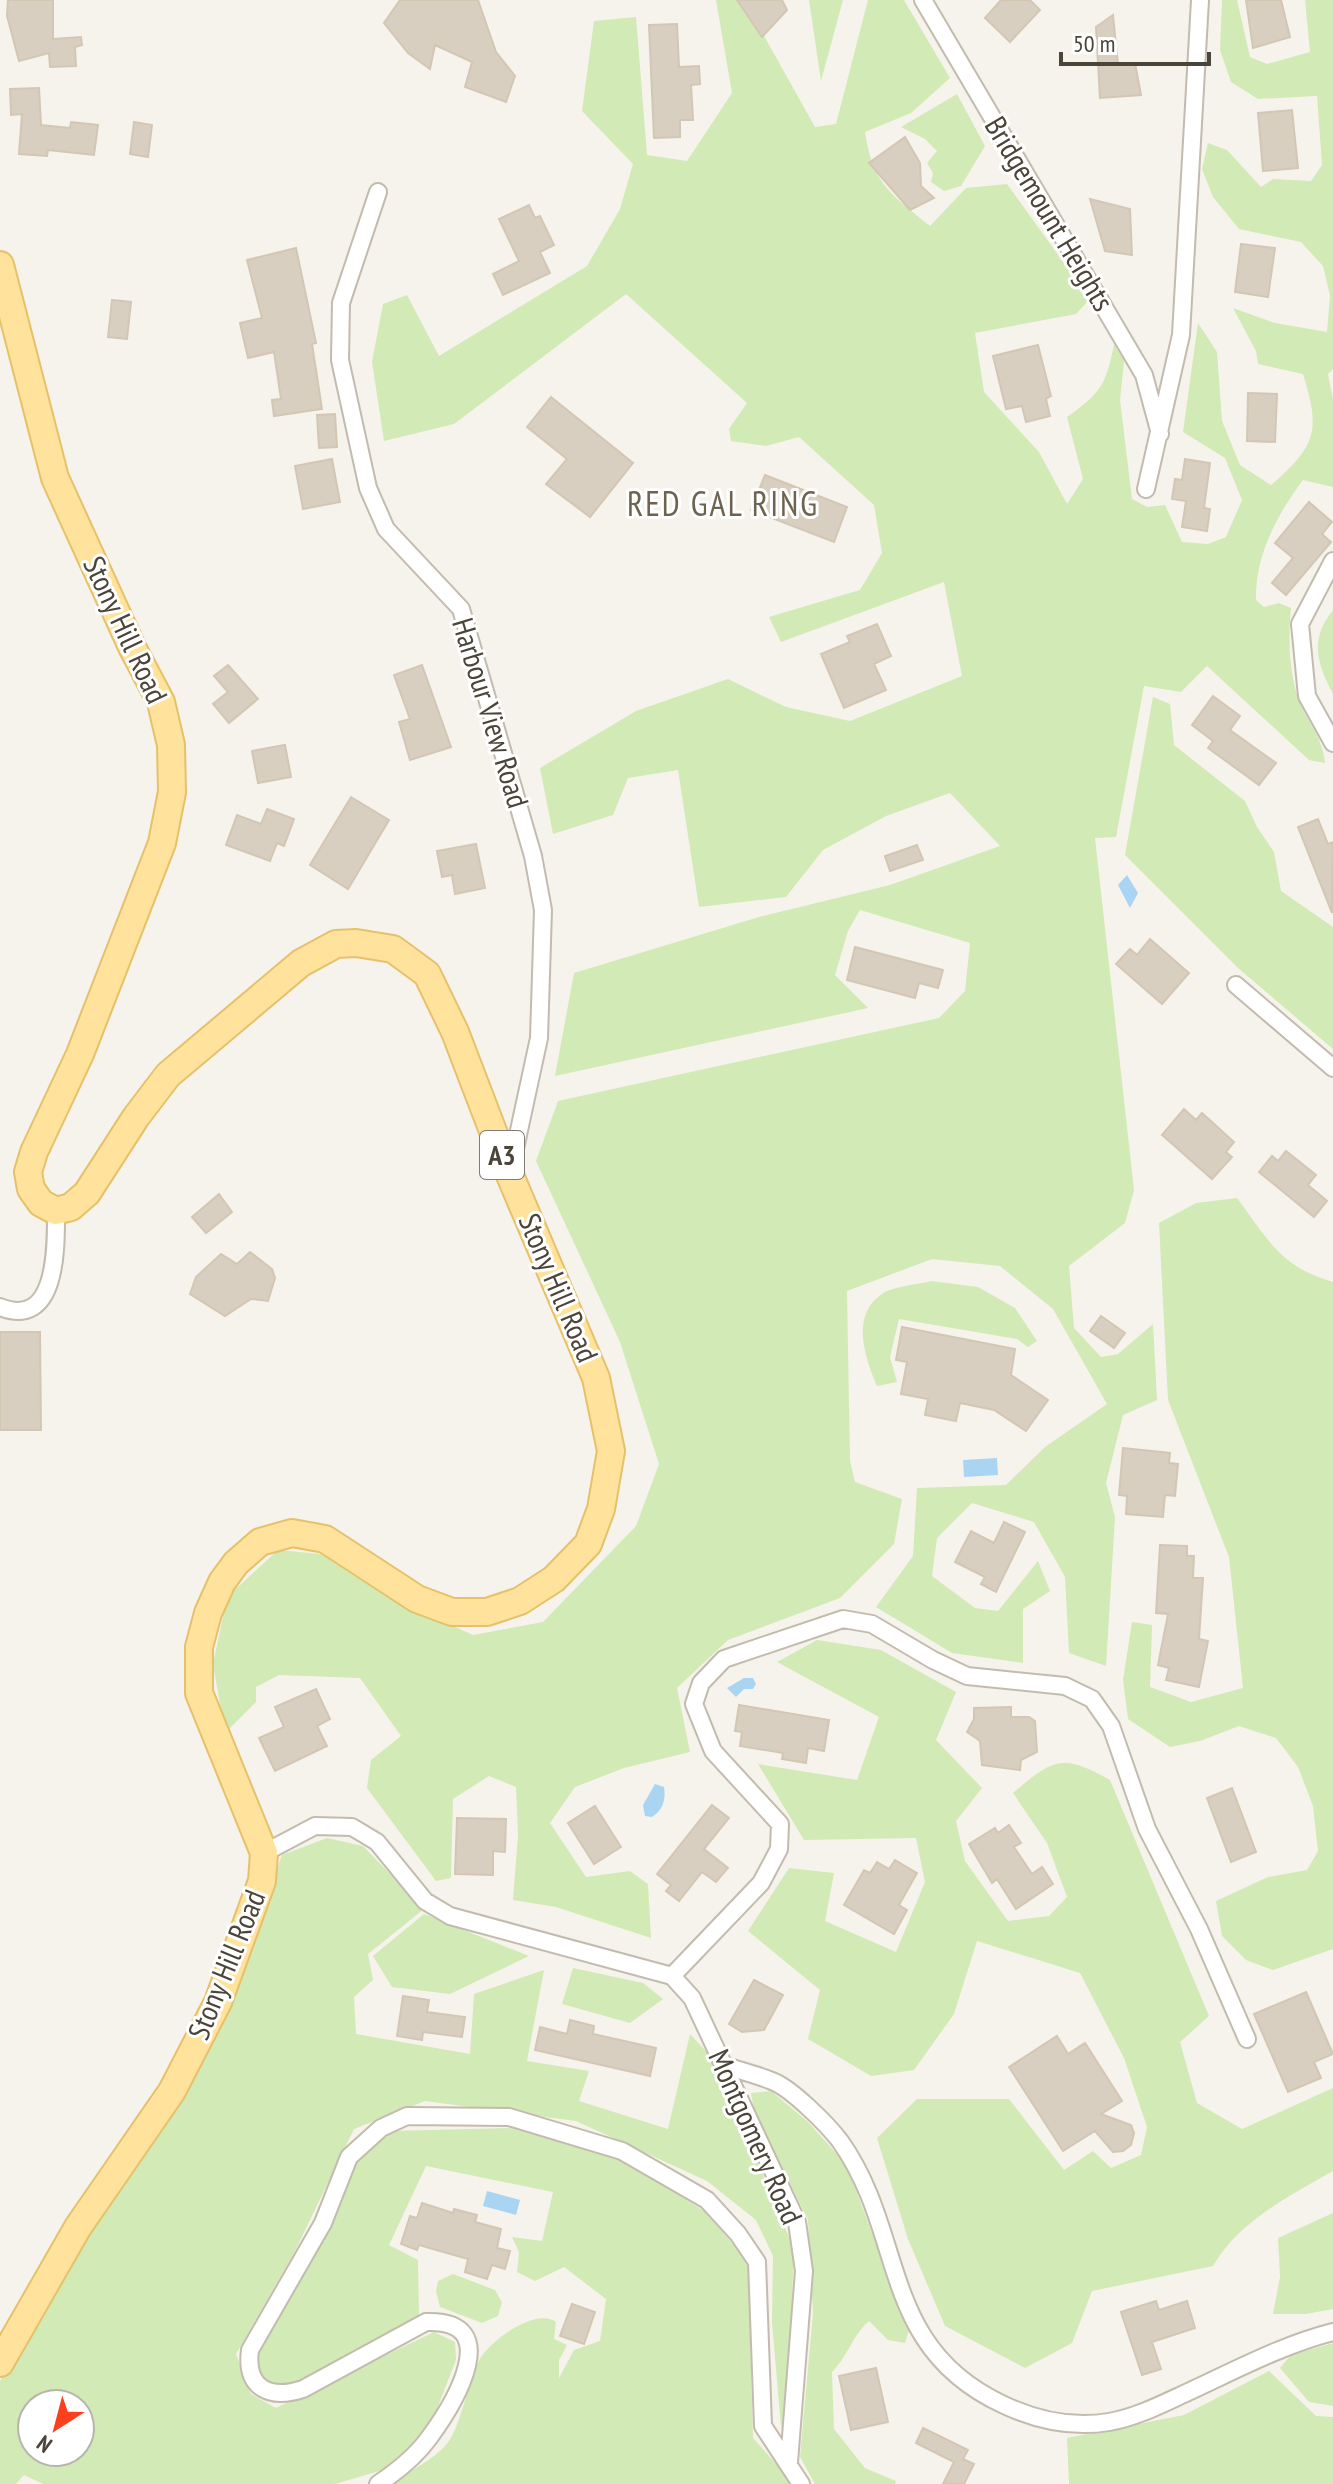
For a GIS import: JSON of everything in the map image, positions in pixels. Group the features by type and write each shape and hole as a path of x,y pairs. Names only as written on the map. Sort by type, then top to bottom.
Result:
{"main road":[{"name":"Stony Hill Road","path":"0,265 55,478 132,647 161,702 171,745 172,792 162,843 80,1054 34,1152 28,1172 31,1189 41,1203 56,1211 71,1207 87,1193 136,1117 168,1075 301,963 336,944 356,943 393,949 427,974 455,1032 509,1173 596,1378 611,1451 601,1509 588,1544 554,1579 520,1601 487,1612 452,1612 417,1599 325,1539 292,1533 260,1542 236,1563 208,1613 199,1647 199,1693 264,1853 262,1881 218,2002 172,2091 78,2227 0,2363"}],"street":[{"name":"Bridgemount Heights","path":"923,0 1144,375 1160,434"},
{"name":"Bridgemount Heights","path":"1146,489 1181,335 1200,0"},
{"name":"Harbour View Road","path":"378,192 341,303 340,360 368,488 386,529 461,609 533,856 543,910 539,1038 509,1173"},
{"path":"1333,561 1300,624 1307,696 1333,743"},
{"path":"1236,985 1333,1068"},
{"path":"0,1307 28,1309 39,1305 48,1291 56,1249 56,1211"},
{"path":"264,1853 315,1826 352,1827 377,1842 425,1901 450,1916 672,1976 761,1883 779,1849 780,1824 713,1751 694,1704 701,1683 724,1659 843,1619 872,1624 967,1676 1065,1686 1092,1699 1111,1726 1147,1829 1199,1929 1247,2039"},
{"name":"Montgomery Road","path":"672,1976 692,1998 797,2222 804,2271 789,2462"},
{"path":"726,2066 776,2082 839,2141 869,2195 907,2310 923,2338 951,2371 979,2393 1026,2415 1064,2424 1107,2423 1138,2415 1296,2341 1333,2332"},
{"name":"Montgomery Road","path":"378,2484 394,2474 429,2439 470,2360 469,2342 460,2328 443,2321 426,2322 303,2389 285,2395 270,2393 255,2381 247,2367 250,2350 323,2223 349,2157 381,2128 407,2116 509,2117 622,2151 707,2200 757,2262 763,2426 774,2447 789,2462"},
{"path":"789,2462 801,2484"}],"green space":[{"path":"716,0 744,0 815,127 836,124 868,0 904,0 950,78 911,113 865,132 868,150 879,177 894,196 930,226 966,188 1007,184 1090,299 1076,314 975,333 984,392 1039,452 1067,504 1083,479 1067,417 1100,387 1114,344 1124,361 1120,400 1132,499 1147,507 1165,505 1182,542 1208,544 1226,537 1242,500 1225,458 1183,432 1198,323 1217,352 1222,421 1240,465 1271,485 1306,448 1313,424 1309,394 1303,374 1258,364 1256,351 1233,308 1275,323 1327,332 1330,296 1323,266 1301,242 1239,229 1213,197 1202,169 1208,143 1227,150 1261,187 1273,179 1311,181 1322,165 1317,96 1258,99 1231,82 1220,50 1222,0 1237,0 1250,57 1267,64 1310,52 1305,0 1333,0 1333,369 1328,374 1333,399 1333,487 1303,480 1293,493 1269,536 1259,567 1256,600 1264,607 1279,603 1291,608 1290,652 1294,684 1300,704 1320,743 1325,763 1309,760 1207,666 1181,692 1144,686 1116,837 1095,838 1134,1190 1125,1223 1069,1266 1074,1328 1101,1357 1118,1354 1153,1324 1157,1400 1123,1415 1106,1483 1115,1517 1106,1666 1069,1653 1065,1577 1034,1522 972,1503 937,1538 932,1576 975,1608 998,1611 1038,1561 1050,1591 1023,1609 1023,1663 952,1653 876,1607 913,1556 917,1488 1006,1485 1045,1447 1107,1404 1053,1309 1000,1266 932,1259 847,1291 850,1461 855,1482 902,1499 894,1544 840,1598 728,1640 677,1688 690,1752 624,1768 575,1787 550,1823 586,1877 630,1871 648,1884 651,1938 556,1907 513,1900 518,1835 516,1787 489,1776 453,1799 451,1878 436,1881 367,1788 371,1760 401,1736 360,1678 279,1675 256,1687 256,1702 225,1733 213,1664 227,1597 278,1550 321,1554 381,1593 473,1635 543,1622 636,1526 659,1464 620,1342 536,1161 558,1101 939,1018 965,991 970,943 860,910 848,931 835,975 868,1008 555,1076 574,973 759,917 890,885 1000,846 950,793 886,816 823,850 786,897 699,907 678,770 628,778 613,815 553,834 540,768 636,711 728,679 786,707 850,721 962,676 944,582 781,642 769,617 860,590 882,553 874,505 799,437 766,446 731,441 729,429 747,403 626,294 454,424 384,441 372,362 383,304 407,295 439,356 587,266 620,209 633,164 582,111 594,21 636,17 647,155 687,161 732,93"},
{"path":"809,0 843,0 821,81"},
{"path":"957,94 985,146 961,186 944,191 931,182 933,173 927,163 937,151 925,139 901,127"},
{"path":"1333,610 1333,694 1320,662 1318,642 1325,621"},
{"path":"1153,697 1170,704 1174,745 1245,801 1257,827 1274,852 1281,891 1333,927 1333,1049 1238,968 1125,855"},
{"path":"1237,1198 1267,1239 1288,1260 1315,1276 1333,1282 1333,1949 1273,1970 1246,1960 1222,1936 1216,1901 1268,1877 1307,1870 1318,1851 1313,1806 1298,1767 1276,1738 1239,1726 1200,1741 1170,1747 1128,1719 1123,1680 1132,1622 1152,1625 1150,1687 1191,1702 1243,1688 1229,1557 1168,1400 1159,1223 1196,1203"},
{"path":"931,1281 978,1287 1015,1308 1037,1341 1028,1347 1017,1339 899,1319 890,1357 897,1382 877,1386 863,1337 866,1313 872,1303 887,1291"},
{"path":"817,1640 881,1650 956,1692 936,1740 982,1788 956,1821 965,1861 1008,1921 1049,1916 1067,1897 1047,1843 1013,1793 1038,1773 1058,1764 1080,1766 1110,1780 1209,2016 1180,2042 1197,2103 1242,2129 1333,2088 1333,2171 1266,2211 1236,2236 1213,2266 1092,2291 1072,2343 1025,2368 945,2326 908,2239 877,2138 917,2099 1009,2099 1064,2170 1093,2151 1111,2168 1141,2155 1147,2127 1124,2058 1080,1973 977,1941 954,2014 914,2070 871,2076 808,2039 820,1990 748,1931 789,1868 834,1873 825,1921 896,1952 925,1882 916,1838 804,1840 758,1764 857,1780 879,1717 777,1662"},
{"path":"327,1838 363,1846 424,1909 368,1954 373,1980 354,1997 356,2034 470,2054 474,1994 544,1970 527,2061 589,2071 579,2101 668,2129 690,2034 716,2062 794,2249 788,2402 781,2427 772,2322 773,2256 756,2220 707,2181 576,2121 425,2101 354,2129 294,2253 236,2354 251,2394 276,2408 434,2332 455,2342 456,2360 430,2427 386,2469 335,2484 43,2484 24,2475 16,2484 0,2484 0,2381 234,1995 282,1855"},
{"path":"424,1914 529,1956 450,1994 392,1987 373,1956"},
{"path":"573,1968 643,1983 663,1999 630,2023 562,2004"},
{"path":"771,2091 807,2121 846,2164 909,2330 905,2343 888,2340 869,2321 832,2372 834,2429 865,2468 896,2481 895,2484 815,2484 800,2457 813,2313 808,2220 754,2110 751,2093"},
{"path":"509,2128 626,2161 704,2211 748,2261 753,2438 794,2484 390,2484 446,2445 456,2427 480,2359 504,2335 537,2319 556,2322 554,2339 567,2345 559,2360 559,2378 574,2350 600,2341 606,2299 564,2267 535,2281 517,2272 519,2252 512,2237 542,2241 553,2192 426,2166 389,2245 418,2260 419,2316 305,2380 277,2388 254,2368 262,2344 332,2221 357,2161 391,2131"},
{"path":"1333,2213 1333,2309 1306,2314 1273,2314 1280,2277 1278,2238"},
{"path":"453,2274 495,2290 502,2302 498,2316 482,2323 440,2307 436,2291 438,2281"},
{"path":"1333,2343 1333,2406 1309,2402 1280,2368 1291,2355"},
{"path":"1269,2371 1316,2416 1333,2417 1333,2484 1069,2484 1067,2438 1184,2415"}],"water":[{"path":"1127,875 1138,893 1130,908 1118,885"},
{"path":"997,1458 998,1475 964,1477 963,1460"},
{"path":"744,1678 753,1678 756,1684 753,1689 744,1689 736,1697 727,1688"},
{"path":"655,1784 664,1787 663,1804 652,1817 645,1816 643,1805"},
{"path":"487,2191 520,2200 516,2215 483,2206"}],"building":[{"path":"8,0 53,0 53,39 81,37 82,45 75,47 76,66 50,67 49,53 19,61 7,16"},
{"path":"400,0 478,0 496,52 515,76 506,102 465,87 472,62 435,45 430,69 408,53 384,23"},
{"path":"737,0 782,0 787,10 762,37"},
{"path":"1001,0 1030,0 1040,10 1010,42 985,18"},
{"path":"1246,0 1281,0 1290,37 1253,48"},
{"path":"1113,15 1118,65 1135,63 1141,95 1100,98 1096,27"},
{"path":"677,24 679,67 699,66 700,84 691,85 693,120 680,120 680,137 654,138 649,25"},
{"path":"39,88 41,125 70,128 71,122 98,125 94,155 48,150 47,156 19,154 22,114 11,115 10,89"},
{"path":"1292,110 1298,168 1263,171 1258,113"},
{"path":"134,122 152,125 148,157 130,154"},
{"path":"905,137 920,163 921,186 934,198 910,210 869,163"},
{"path":"1090,199 1130,209 1132,255 1105,251"},
{"path":"529,205 535,218 540,216 554,245 540,252 550,273 503,295 493,274 519,261 499,219"},
{"path":"1241,244 1275,248 1268,297 1235,292"},
{"path":"296,248 316,343 312,344 322,409 274,416 272,400 281,399 274,352 248,358 240,323 262,318 247,260"},
{"path":"112,300 131,302 127,339 108,337"},
{"path":"1038,345 1051,396 1046,399 1050,416 1026,422 1022,406 1006,409 993,356"},
{"path":"1248,393 1277,394 1275,442 1247,441"},
{"path":"551,397 633,463 590,517 546,484 567,459 527,427"},
{"path":"335,414 337,447 319,448 317,415"},
{"path":"332,459 340,502 303,509 295,466"},
{"path":"1185,459 1210,463 1204,508 1210,509 1207,531 1182,527 1186,501 1172,499 1175,479 1182,480"},
{"path":"765,475 847,507 834,542 751,510"},
{"path":"1309,502 1332,522 1322,534 1331,542 1286,595 1272,583 1293,558 1275,543"},
{"path":"877,624 891,656 874,664 886,690 844,708 821,654 850,642 847,636"},
{"path":"228,665 258,699 229,723 213,704 228,692 214,676"},
{"path":"422,665 451,747 410,760 399,722 410,719 394,675"},
{"path":"1213,696 1240,716 1230,730 1276,763 1259,785 1208,748 1213,741 1192,725"},
{"path":"285,745 291,777 258,783 252,751"},
{"path":"351,797 389,820 348,889 310,865"},
{"path":"267,809 294,819 284,846 277,843 270,861 226,845 237,815 261,824"},
{"path":"1318,819 1328,844 1333,842 1332,913 1298,827"},
{"path":"476,844 485,888 455,894 452,875 442,877 437,851"},
{"path":"917,845 923,860 890,871 885,856"},
{"path":"1150,939 1189,973 1162,1004 1116,964 1130,949 1137,955"},
{"path":"855,947 943,970 938,988 919,983 915,998 847,980"},
{"path":"1184,1109 1196,1120 1202,1113 1234,1142 1226,1152 1232,1157 1212,1179 1162,1135"},
{"path":"1286,1151 1316,1175 1308,1185 1327,1201 1314,1217 1259,1172 1272,1156 1278,1161"},
{"path":"219,1194 232,1212 206,1233 192,1217"},
{"path":"250,1252 272,1269 275,1278 268,1301 251,1299 225,1316 190,1294 196,1277 221,1254 237,1264"},
{"path":"1101,1316 1125,1333 1114,1348 1090,1331"},
{"path":"902,1327 1015,1349 1011,1375 1048,1400 1026,1431 994,1410 960,1403 956,1421 925,1415 928,1399 901,1394 907,1362 896,1360"},
{"path":"0,1332 40,1332 41,1430 0,1430"},
{"path":"1123,1448 1170,1453 1169,1463 1178,1464 1175,1496 1165,1495 1163,1517 1126,1514 1127,1496 1119,1495"},
{"path":"1004,1522 1025,1532 996,1592 981,1584 985,1577 955,1562 971,1531 994,1543"},
{"path":"1160,1545 1187,1546 1187,1556 1194,1556 1193,1578 1203,1578 1199,1639 1208,1641 1199,1687 1166,1680 1169,1668 1158,1665 1168,1614 1156,1613"},
{"path":"316,1689 330,1719 317,1726 327,1746 275,1771 259,1738 284,1727 275,1707"},
{"path":"739,1705 829,1720 824,1751 808,1748 806,1763 782,1759 783,1753 740,1746 742,1732 735,1731"},
{"path":"1011,1707 1011,1717 1029,1717 1035,1721 1037,1752 1021,1760 1020,1770 982,1765 980,1741 967,1732 974,1719 974,1708"},
{"path":"1232,1788 1256,1852 1231,1862 1207,1798"},
{"path":"712,1805 729,1818 704,1849 728,1868 716,1882 702,1872 679,1901 666,1891 671,1885 657,1874"},
{"path":"595,1806 621,1847 594,1864 568,1823"},
{"path":"457,1818 506,1819 505,1852 493,1851 493,1875 455,1874"},
{"path":"1009,1825 1021,1843 1014,1847 1032,1874 1042,1867 1053,1884 1016,1909 997,1879 992,1883 969,1844 995,1828 998,1833"},
{"path":"895,1860 917,1873 899,1905 907,1910 894,1934 844,1905 864,1870 870,1873 877,1862 889,1869"},
{"path":"754,1980 783,1995 764,2030 742,2032 729,2024"},
{"path":"1306,1992 1333,2054 1314,2062 1321,2078 1288,2092 1254,2014"},
{"path":"403,1996 429,2000 427,2012 465,2017 462,2037 423,2032 422,2040 397,2036"},
{"path":"570,2020 594,2026 593,2034 656,2048 650,2076 535,2050 540,2027 567,2034"},
{"path":"1057,2036 1068,2054 1085,2043 1122,2101 1101,2114 1131,2125 1134,2133 1131,2145 1123,2151 1113,2152 1095,2131 1063,2151 1009,2067"},
{"path":"422,2203 453,2213 454,2209 477,2215 475,2222 501,2229 497,2248 510,2251 505,2269 492,2265 487,2279 465,2272 468,2259 419,2245 417,2250 401,2244 410,2216 417,2218"},
{"path":"1156,2301 1159,2310 1187,2301 1195,2328 1152,2342 1161,2369 1142,2375 1121,2312"},
{"path":"572,2304 595,2312 584,2344 560,2336"},
{"path":"876,2368 888,2422 851,2430 839,2376"},
{"path":"923,2428 968,2450 963,2459 974,2464 964,2484 943,2484 954,2462 916,2443"}],"district":[{"name":"RED GAL RING","path":"723,504"}]}
